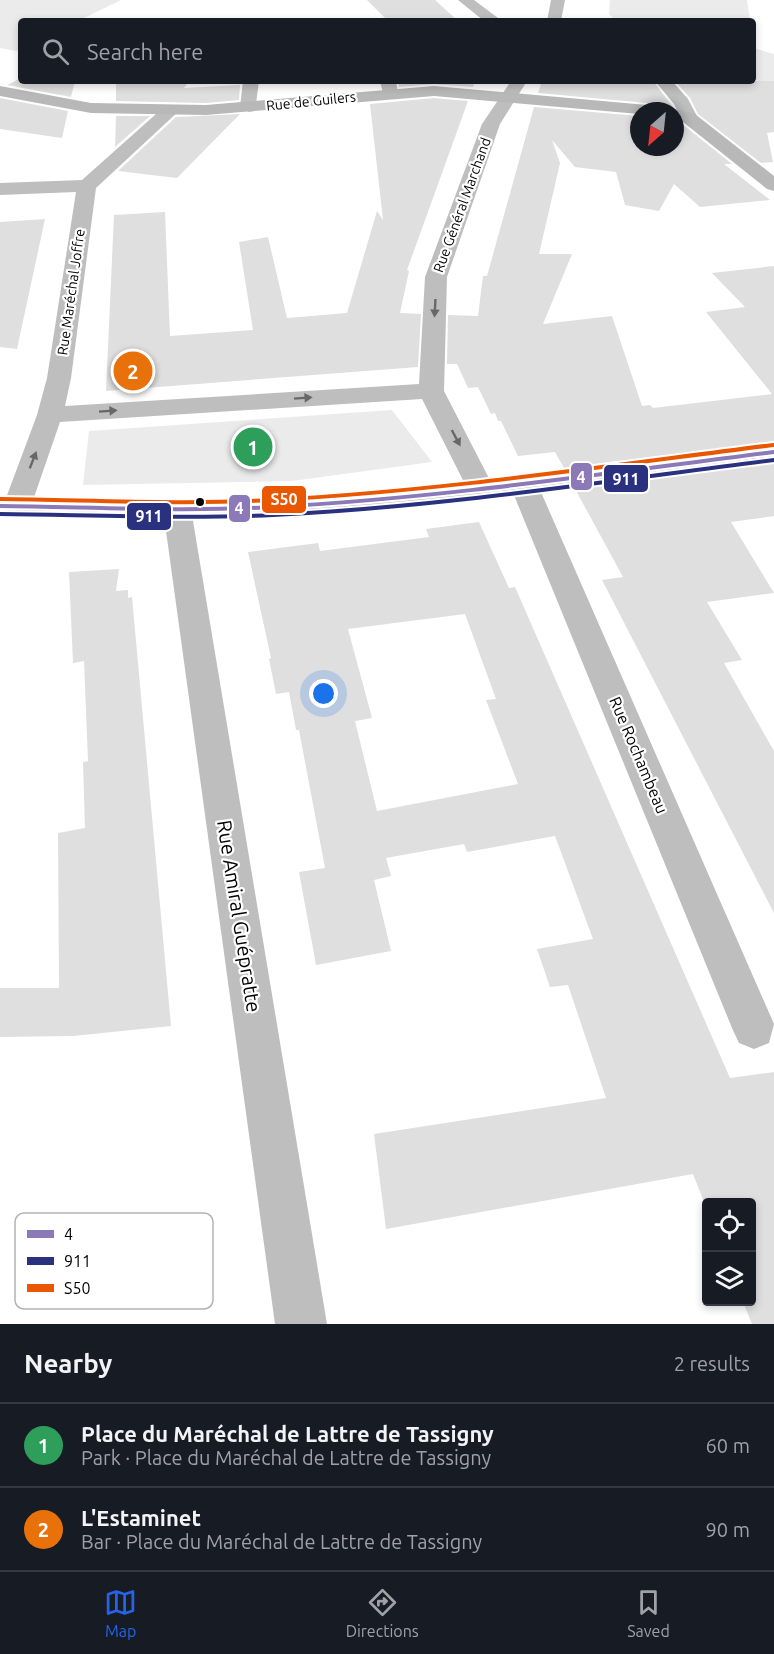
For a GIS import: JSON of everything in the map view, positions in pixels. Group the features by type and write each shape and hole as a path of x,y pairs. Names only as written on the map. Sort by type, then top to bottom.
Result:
{"street":[{"path":"465,0 489,18"},
{"path":"555,18 558,0"},
{"path":"249,107 251,84"},
{"path":"666,84 681,102"},
{"name":"Rue de Guilers","path":"0,91 91,108 171,110 249,107 389,87 434,91 514,88 630,107"},
{"name":"Rue Général Marchand","path":"431,391 436,277 491,124 514,88"},
{"path":"0,189 87,186 171,110"},
{"path":"684,118 774,185"},
{"name":"Rue Maréchal Joffre","path":"9,506 50,416 59,378 87,186"},
{"path":"50,416 431,391 479,486"},
{"path":"9,506 177,509 309,504 523,483 774,452"},
{"name":"Rue Rochambeau","path":"523,483 754,1028"},
{"name":"Rue Amiral Guépratte","path":"177,509 301,1324"}],"shaded area":[{"path":"0,0 121,0 84,18 18,18 18,50 0,48"},
{"path":"610,0 747,0 750,18 613,18 609,14"},
{"path":"756,49 774,54 774,86 756,80"},
{"path":"392,410 432,462 292,481 83,485 89,431"}],"building":[{"path":"367,0 435,0 455,18 385,18"},
{"path":"18,80 18,84 74,84 71,97 7,85"},
{"path":"756,81 774,81 774,132 767,133 773,162 761,163 698,114 690,98 678,84 756,84"},
{"path":"116,84 187,84 184,88 240,85 239,100 206,103 116,101"},
{"path":"398,84 434,84 399,87"},
{"path":"434,84 474,84 473,87"},
{"path":"541,84 655,84 669,102 636,102 538,93"},
{"path":"0,98 68,111 62,138 0,129"},
{"path":"434,98 468,101 407,270 409,271 400,313 421,314 418,367 106,391 114,215 165,212 170,336 253,330 239,242 268,237 287,318 347,313 377,211 383,220 370,104"},
{"path":"534,107 630,115 630,156 684,156 684,126 732,164 724,164 770,200 700,207 674,184 659,211 625,205 616,172 575,167 552,140 560,163 539,254 572,254 543,324 612,316 642,406 650,405 653,408 772,394 706,312 745,307 712,273 774,266 774,442 564,468 555,452 518,456 501,421 498,421 495,413 491,414 478,387 468,388 457,364 447,364 448,315 478,316 483,276 487,276"},
{"path":"240,114 177,178 118,171 176,117"},
{"path":"116,116 150,116 115,147"},
{"path":"45,219 17,349 0,347 0,222"},
{"path":"774,462 774,516 731,522 774,593 707,602 742,660 724,663 774,751 774,913 602,580 623,577 574,487"},
{"path":"479,522 509,588 515,587 730,1078 774,1072 774,1324 752,1324 745,1306 756,1306 756,1198 702,1198 693,1174 386,1229 374,1134 606,1098 568,985 550,987 537,949 593,939 555,836 467,852 464,844 386,858 391,876 374,880 391,951 316,965 299,872 325,868 299,730 296,730 289,692 276,694 269,659 271,658 248,552 318,543 320,551 429,537 426,529","holes":["465,614 496,699 486,700 518,784 377,811 355,721 372,718 348,629"]},
{"path":"119,569 116,591 128,590 128,598 132,597 171,1026 73,1036 0,1037 0,988 59,988 58,833 85,828 83,762 88,761 84,661 73,663 69,572"}],"transit line":[{"name":"S50","path":"0,499 204,502 335,496 523,477 773,445"},
{"name":"4","path":"0,506 205,509 336,503 524,484 774,452"},
{"name":"911","path":"0,514 205,517 336,511 524,492 774,460"}],"place":[{"name":"L'Estaminet","path":"133,371"},
{"name":"Place du Maréchal de Lattre de Tassigny","path":"253,447"}]}
